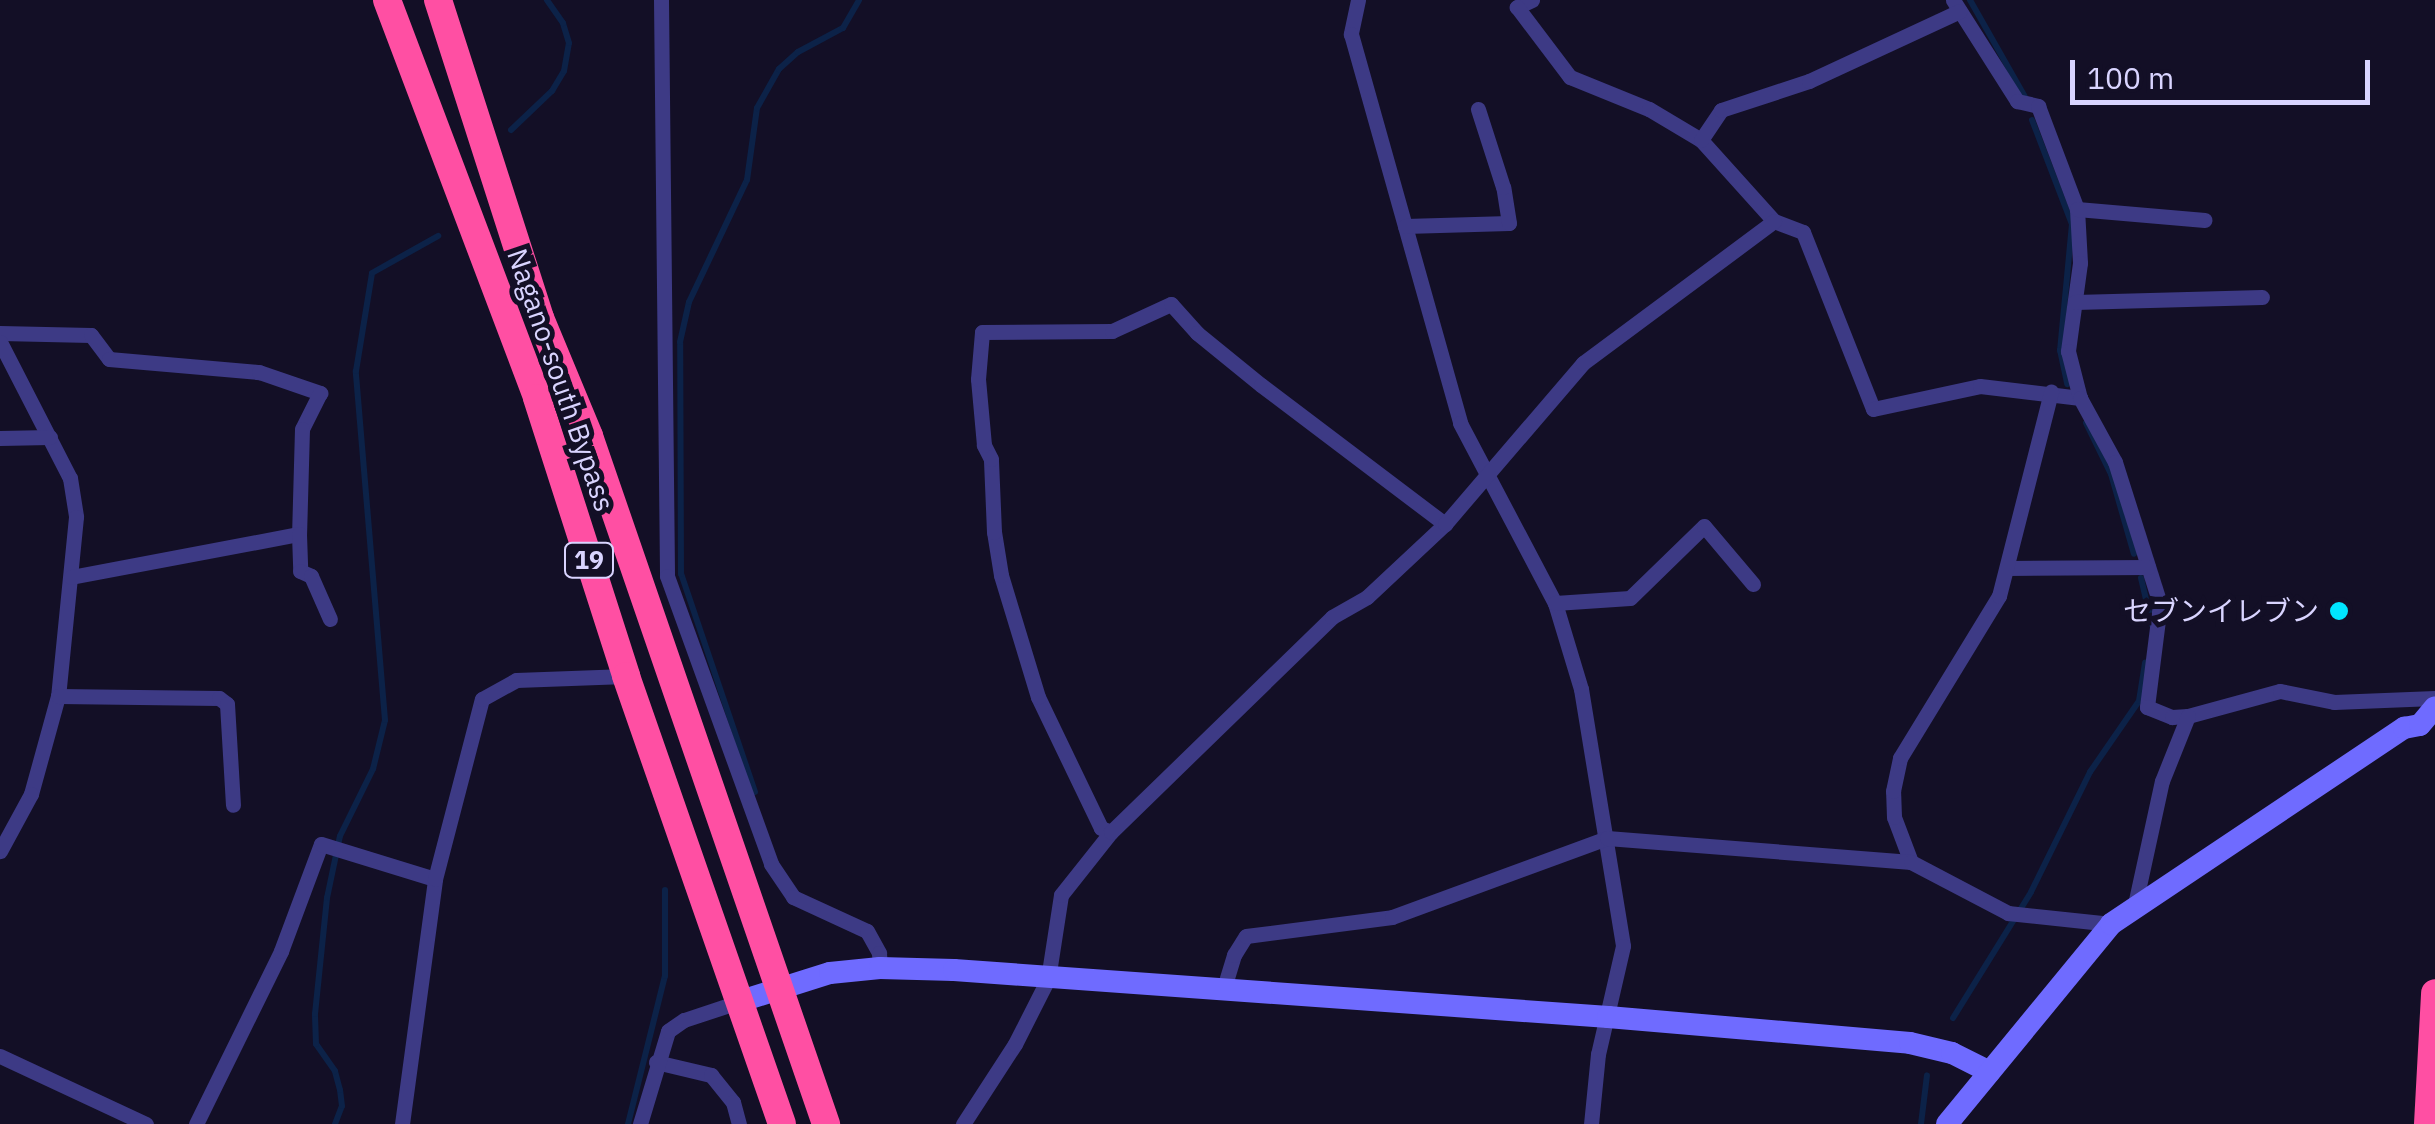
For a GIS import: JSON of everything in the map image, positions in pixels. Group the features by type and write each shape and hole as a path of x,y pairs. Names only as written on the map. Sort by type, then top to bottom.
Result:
{"highway":[{"name":"Nagano-south Bypass","path":"387,0 537,398 626,676 782,1124"},
{"name":"Nagano-south Bypass","path":"438,0 540,318 588,436 826,1124"},
{"path":"2428,1124 2435,993"}],"street":[{"path":"662,0 667,576 772,864 793,897 867,931 879,953 880,968"},
{"path":"1358,0 1351,34 1460,423 1554,603 1581,689 1623,946 1598,1054 1592,1124"},
{"path":"1532,0 1517,7 1570,77 1649,108 1700,140 1774,221 1803,232 1873,408 1980,386 2080,398"},
{"path":"1700,140 1721,110 1809,81 1956,6 2016,102 2038,106 2077,209 2080,262 2068,351 2080,398 2115,462 2161,621 2147,707 2172,718 2280,691 2334,702 2435,698"},
{"path":"1405,226 1509,223 1504,188 1478,109"},
{"path":"2077,209 2205,220"},
{"path":"963,1124 1016,1044 1048,979 1061,895 1111,832 1332,618 1366,597 1446,524 1583,363 1774,221"},
{"path":"2075,302 2262,297"},
{"path":"1111,832 1102,828 1038,697 1001,575 994,532 992,459 984,444 978,379 982,332 1112,331 1171,304 1197,333 1261,385 1446,524"},
{"path":"0,333 91,335 109,359 259,372 320,393 302,429 300,571 311,576 330,619"},
{"path":"0,342 34,415 50,436 70,478 76,518 58,696 31,794 0,850"},
{"path":"1911,862 1894,817 1900,758 1999,596 2051,392"},
{"path":"0,438 50,436"},
{"path":"1554,603 1630,598 1704,526 1753,584"},
{"path":"71,578 299,534"},
{"path":"2007,568 2148,567"},
{"path":"402,1124 434,879 482,698 516,680 626,676"},
{"path":"58,696 219,698 227,704 233,805"},
{"path":"1947,1124 2111,924 2404,728 2420,725 2435,707"},
{"path":"2134,909 2162,781 2188,716"},
{"path":"1222,991 1234,955 1246,936 1392,916 1607,838 1911,862 2021,915 2111,924"},
{"path":"196,1124 281,951 321,844 434,879"},
{"path":"640,1124 668,1031 684,1020 780,986 880,968 1608,1016 1931,1046 1990,1072"},
{"path":"0,1056 146,1124"},
{"path":"656,1062 712,1074 733,1102 740,1124"}],"waterway":[{"path":"511,130 552,91 564,71 569,43 563,23 547,0"},
{"path":"755,792 681,574 680,342 689,302 747,180 757,108 779,69 798,52 843,28 859,0"},
{"path":"1970,0 2025,97"},
{"path":"2032,120 2072,224 2060,350 2067,384"},
{"path":"335,1124 342,1106 340,1090 335,1071 316,1044 315,1014 327,898 340,836 373,769 385,720 356,371 372,273 438,236"},
{"path":"2086,423 2111,474 2134,554"},
{"path":"2141,578 2152,625"},
{"path":"1953,1018 2031,892 2090,772 2139,701 2145,662"},
{"path":"628,1124 665,976 665,890"},
{"path":"1921,1124 1927,1075"}],"place":[{"name":"セブンイレブン","path":"2339,611"}]}
